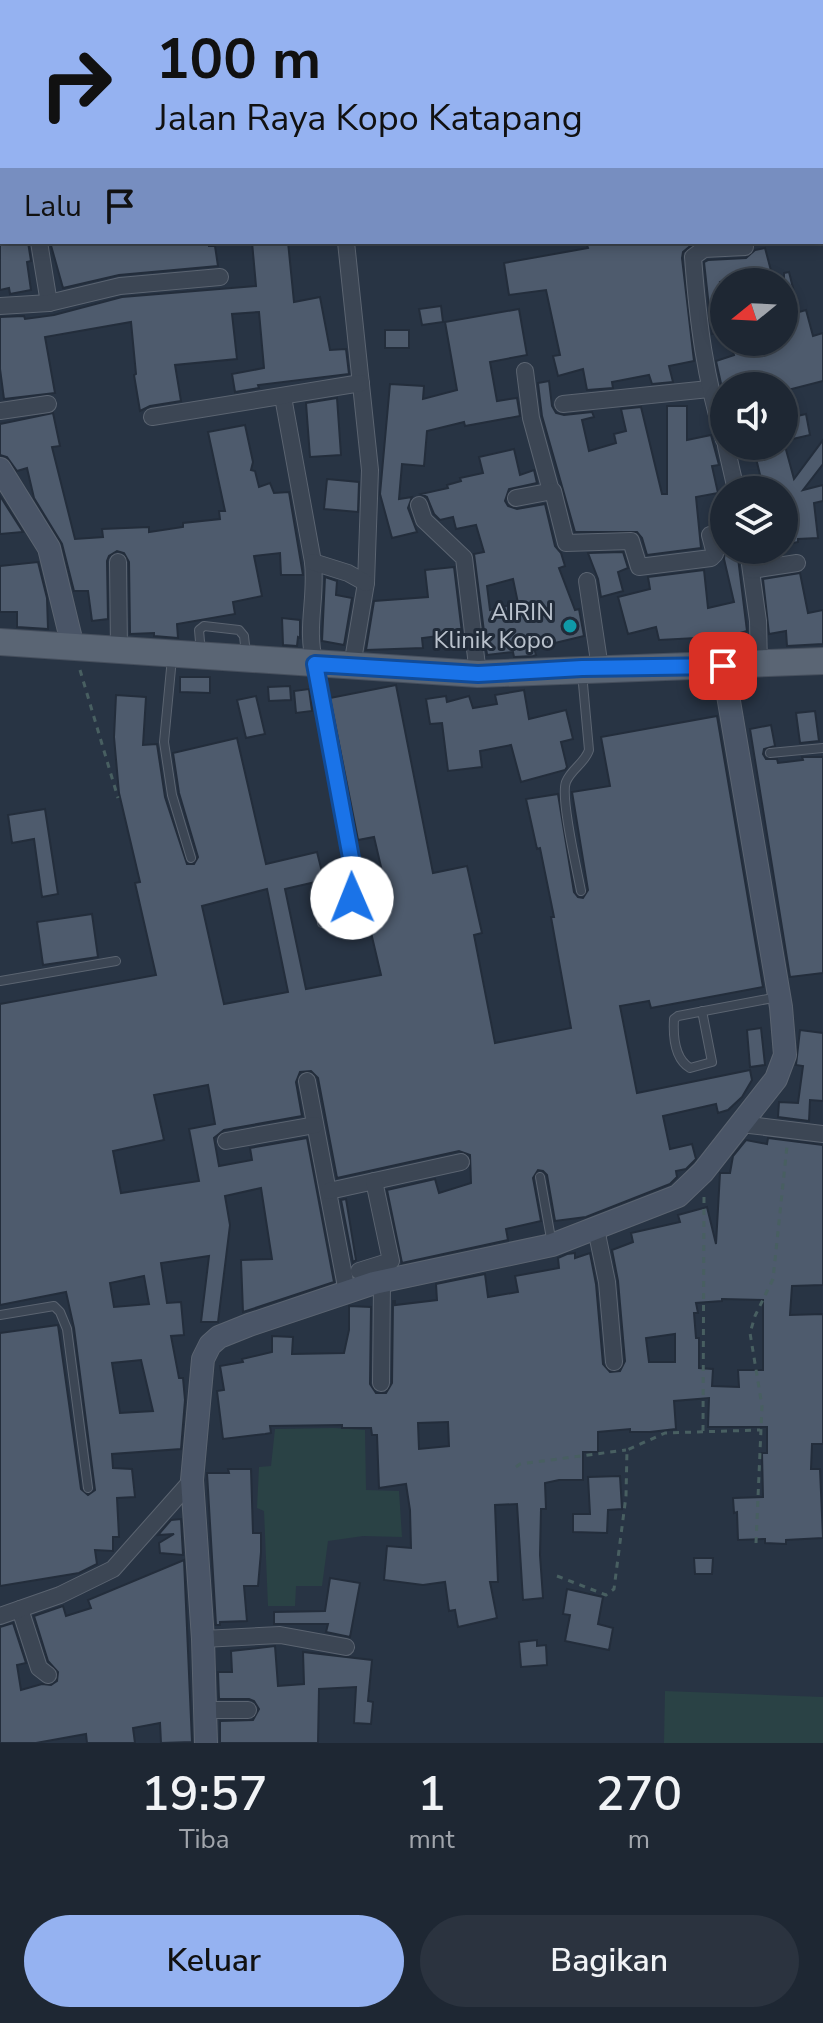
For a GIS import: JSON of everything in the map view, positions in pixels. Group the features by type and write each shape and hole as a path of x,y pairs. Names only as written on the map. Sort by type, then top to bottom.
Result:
{"main road":[{"path":"0,642 478,674 823,661"}],"street":[{"path":"39,244 49,303"},
{"path":"346,244 370,470 366,583 352,666"},
{"path":"710,392 698,324 693,257 704,249 745,247"},
{"path":"0,306 49,303 120,286 220,277"},
{"path":"525,371 531,418 551,491 555,492 566,543 631,541 639,567 710,558"},
{"path":"152,417 361,383"},
{"path":"563,404 709,389"},
{"path":"283,397 313,562 315,581 309,638 315,664"},
{"path":"0,411 48,404"},
{"path":"0,469 49,548 73,647"},
{"path":"516,498 551,491"},
{"path":"419,505 424,520 464,558 478,674"},
{"path":"118,562 119,649"},
{"path":"313,562 348,573 366,583"},
{"path":"751,564 758,621 759,665"},
{"path":"752,570 791,564"},
{"path":"587,581 591,668"},
{"path":"206,1743 203,1639 192,1480 203,1359 210,1345 230,1332 347,1292 552,1245 666,1203 688,1189 703,1172 782,1068 786,1040 723,666"},
{"path":"307,1081 347,1292"},
{"path":"741,1124 823,1134"},
{"path":"226,1141 315,1125"},
{"path":"329,1191 461,1162"},
{"path":"359,1271 391,1261 374,1181"},
{"path":"596,1229 607,1282 614,1362"},
{"path":"381,1383 382,1282"},
{"path":"0,1616 113,1569 192,1480"},
{"path":"20,1609 39,1668 48,1675"},
{"path":"203,1639 280,1635 346,1647"},
{"path":"205,1710 248,1710"}],"lane":[{"path":"173,654 164,742 172,795 191,858"},
{"path":"315,664 354,874 352,898 344,912 322,923"},
{"path":"581,891 564,790 572,772 589,750 591,668"},
{"path":"770,753 823,748"},
{"path":"0,981 116,961"},
{"path":"702,1011 712,1062 690,1068 680,1058 674,1038 673,1021 678,1016 702,1011 778,996"},
{"path":"540,1177 552,1245"},
{"path":"0,1315 54,1306 60,1312 67,1329 88,1488"}],"path":[{"path":"73,647 118,798"},
{"path":"756,1543 762,1406 750,1333 773,1279 789,1130"},
{"path":"703,1172 703,1431"},
{"path":"516,1467 627,1450 665,1433 761,1430"},
{"path":"557,1576 606,1595 614,1589 626,1496 627,1450"}],"green space":[{"path":"275,1429 365,1430 366,1490 399,1491 402,1537 363,1536 328,1541 322,1586 296,1586 295,1606 268,1606 264,1511 257,1508 259,1467 271,1466"},
{"path":"665,1691 823,1697 823,1743 664,1743"}],"building":[{"path":"0,244 28,244 31,290 10,294 9,288 0,290"},
{"path":"51,244 215,246 218,266 119,275 63,288"},
{"path":"252,244 288,244 294,302 320,297 330,350 346,349 349,374 258,385 259,388 235,392 232,374 264,368 259,312 232,314 237,359 175,365 181,401 150,406 140,411 131,322 45,337 55,393 4,399 0,369 0,317 24,316 25,319 54,315 122,297 256,286"},
{"path":"587,244 693,244 683,252 682,258 694,361 669,366 673,382 652,384 649,375 612,382 613,388 587,390 583,369 558,376 553,356 560,355 546,290 509,295 504,263 588,248"},
{"path":"765,248 770,268 710,268 710,316 704,262 746,258 755,250"},
{"path":"441,306 443,322 422,325 419,309"},
{"path":"798,308 799,312 806,310 813,336 823,333 823,381 798,387 798,372 718,372 716,361 731,356 798,356"},
{"path":"519,309 527,355 490,362 497,401 517,398 520,416 465,426 464,422 427,431 424,466 402,464 399,499 412,497 408,508 417,532 392,538 380,494 390,384 424,386 423,399 457,390 445,322"},
{"path":"385,330 409,330 409,348 385,348"},
{"path":"549,381 552,406 556,413 592,412 594,417 582,420 589,451 616,443 614,434 626,431 621,409 641,407 662,494 667,494 667,406 687,406 687,440 710,435 710,460 718,460 719,465 712,466 714,476 710,476 710,494 696,497 701,548 647,555 637,532 575,532 542,416 538,383"},
{"path":"337,398 341,455 310,457 306,403"},
{"path":"53,413 60,446 52,447 75,539 103,537 102,529 149,527 149,532 183,527 183,523 220,519 219,511 225,511 208,432 245,425 253,462 251,470 255,471 259,487 270,483 274,493 289,492 303,575 281,575 280,553 254,556 262,596 233,602 235,614 177,624 178,638 154,636 154,633 130,634 129,562 124,553 117,551 107,561 108,619 92,621 88,591 74,591 62,544 34,498 27,468 17,471 7,457 0,455 0,424"},
{"path":"806,414 810,435 798,438 798,416"},
{"path":"823,440 823,464 803,490 823,485 823,501 814,503 818,538 798,539 796,476"},
{"path":"514,449 520,475 534,470 537,483 509,489 505,501 508,506 517,509 545,504 555,546 565,566 559,568 575,610 579,609 584,636 534,648 536,655 533,656 514,657 513,652 487,655 474,554 484,552 476,525 456,529 453,517 440,520 427,497 421,494 448,488 447,485 461,481 460,478 483,473 479,457","holes":["513,579 518,603 490,610 487,586"]},
{"path":"756,460 789,460 793,476 760,476"},
{"path":"327,479 359,482 358,512 324,509"},
{"path":"0,496 23,532 0,534"},
{"path":"623,552 628,568 618,572 623,591 601,597 588,553"},
{"path":"38,562 47,598 48,629 17,627 17,612 0,612 0,566"},
{"path":"725,564 739,564 747,631 716,640 715,637 659,640 656,627 628,634 618,597 650,589 648,577 704,570 708,608 734,602"},
{"path":"454,567 462,633 422,638 423,648 366,650 374,601 428,597 425,570"},
{"path":"800,573 808,613 823,610 823,644 787,646 786,631 769,634 763,579"},
{"path":"325,577 337,581 336,595 352,598 344,645 322,641"},
{"path":"282,618 300,620 297,646 283,645"},
{"path":"180,677 210,677 210,693 180,692"},
{"path":"396,685 433,873 467,866 482,933 474,935 495,1043 571,1028 551,917 554,917 526,799 558,794 574,892 583,898 588,890 572,792 610,786 601,737 717,716 763,987 651,1008 649,1001 620,1006 637,1093 750,1070 752,1080 742,1097 728,1110 718,1113 716,1104 663,1116 670,1149 692,1144 696,1159 686,1169 676,1171 677,1177 670,1184 586,1217 555,1221 547,1175 538,1170 533,1178 541,1221 506,1229 508,1240 402,1263 387,1190 435,1179 439,1193 471,1183 470,1155 459,1151 337,1178 318,1078 311,1071 300,1072 296,1082 302,1116 224,1130 214,1138 219,1166 252,1160 250,1148 307,1138 334,1282 243,1312 241,1260 272,1259 261,1188 225,1196 230,1225 218,1322 201,1322 209,1256 161,1263 167,1303 181,1302 184,1335 171,1336 179,1378 183,1378 185,1400 181,1449 112,1454 113,1468 132,1469 135,1497 117,1498 119,1537 113,1537 113,1551 95,1550 97,1564 79,1573 0,1586 0,1333 58,1325 81,1489 88,1495 95,1490 74,1328 66,1292 0,1305 0,1004 156,975 135,883 140,882 119,793 114,737 116,695 146,697 143,745 157,744 165,797 187,864 194,864 198,857 179,793 173,753 237,738 266,864 317,852 324,880 285,889 306,989 381,975 361,890 385,884 374,837 358,840 330,698","holes":["267,889 288,992 224,1004 202,906","208,1085 215,1124 189,1129 199,1181 121,1193 113,1151 164,1140 154,1095","144,1276 149,1304 114,1307 110,1283","141,1360 153,1411 120,1413 112,1363"]},
{"path":"290,686 291,700 269,701 268,687"},
{"path":"309,689 312,711 296,713 294,691"},
{"path":"524,690 529,719 566,710 573,739 561,742 567,767 565,770 521,782 511,745 480,751 482,767 448,771 442,723 430,724 426,699 446,696 447,702 469,696 473,708 497,704 495,695"},
{"path":"256,696 265,734 246,738 237,700"},
{"path":"815,711 819,741 800,743 796,713"},
{"path":"771,725 775,746 764,749 766,759 777,759 778,763 803,760 802,757 823,757 823,973 790,977 750,729"},
{"path":"45,809 58,894 42,897 34,839 12,843 8,815"},
{"path":"92,914 98,957 43,965 37,922"},
{"path":"761,1028 765,1065 750,1067 747,1030"},
{"path":"800,1030 823,1033 823,1101 810,1100 809,1121 778,1117 779,1102 798,1103 803,1066 796,1065"},
{"path":"768,1138 823,1145 823,1285 792,1286 790,1315 823,1314 823,1444 812,1444 811,1469 820,1469 823,1538 786,1540 786,1544 765,1543 765,1539 738,1540 733,1498 763,1497 762,1453 767,1453 767,1427 708,1427 709,1398 674,1401 676,1429 598,1432 598,1452 583,1452 583,1480 545,1483 546,1509 541,1509 540,1555 543,1598 523,1600 517,1504 495,1505 498,1582 490,1582 497,1618 458,1627 455,1610 449,1611 445,1582 423,1585 384,1580 387,1546 411,1548 410,1510 406,1484 379,1488 377,1435 372,1435 371,1428 342,1428 342,1425 270,1426 271,1433 223,1439 217,1391 224,1390 220,1366 272,1352 272,1336 293,1337 292,1354 344,1353 349,1330 349,1306 371,1307 370,1384 376,1393 386,1393 392,1383 393,1301 395,1305 437,1300 436,1284 485,1274 488,1297 518,1292 515,1276 559,1268 558,1258 567,1254 575,1253 575,1258 590,1253 603,1364 610,1372 620,1371 625,1361 612,1250 633,1242 631,1233 680,1222 678,1215 707,1207 716,1244 720,1173 730,1173 733,1156 746,1140 767,1144","holes":["722,1299 763,1300 763,1370 738,1370 739,1387 712,1386 713,1369 699,1368 699,1338 696,1338 694,1313 698,1313 696,1303","675,1334 675,1362 649,1362 646,1338","448,1422 449,1446 419,1449 418,1423"]},
{"path":"346,1199 356,1260 353,1262 341,1200"},
{"path":"228,1469 251,1469 253,1533 261,1533 261,1552 258,1586 244,1586 247,1621 220,1622 216,1625 207,1473 229,1473"},
{"path":"620,1476 622,1509 608,1510 607,1533 573,1532 573,1514 590,1514 588,1477"},
{"path":"181,1519 183,1555 160,1553 159,1543 174,1534 158,1535 171,1520"},
{"path":"694,1558 713,1558 712,1574 695,1574"},
{"path":"184,1560 192,1742 161,1743 160,1723 133,1728 135,1743 87,1743 86,1734 36,1743 0,1743 0,1627 13,1623 26,1663 17,1665 21,1690 42,1684 51,1685 57,1681 58,1672 48,1661 34,1616 63,1606 66,1616 91,1608 88,1600"},
{"path":"330,1578 360,1583 350,1637 326,1632 328,1624 274,1624 274,1612 325,1611"},
{"path":"567,1589 603,1597 598,1624 613,1628 609,1650 565,1641 570,1615 563,1614"},
{"path":"537,1640 537,1646 546,1645 547,1665 521,1667 519,1642"},
{"path":"275,1646 278,1686 304,1684 303,1652 372,1660 368,1701 373,1702 371,1724 354,1723 356,1687 319,1689 318,1743 220,1743 220,1721 253,1720 259,1709 249,1699 219,1699 218,1672 232,1672 231,1651"}],"place":[{"name":"AIRIN Klinik Kopo","path":"570,626"}],"route":[{"path":"352,898 354,874 315,664 478,674 582,668 723,666"}]}
